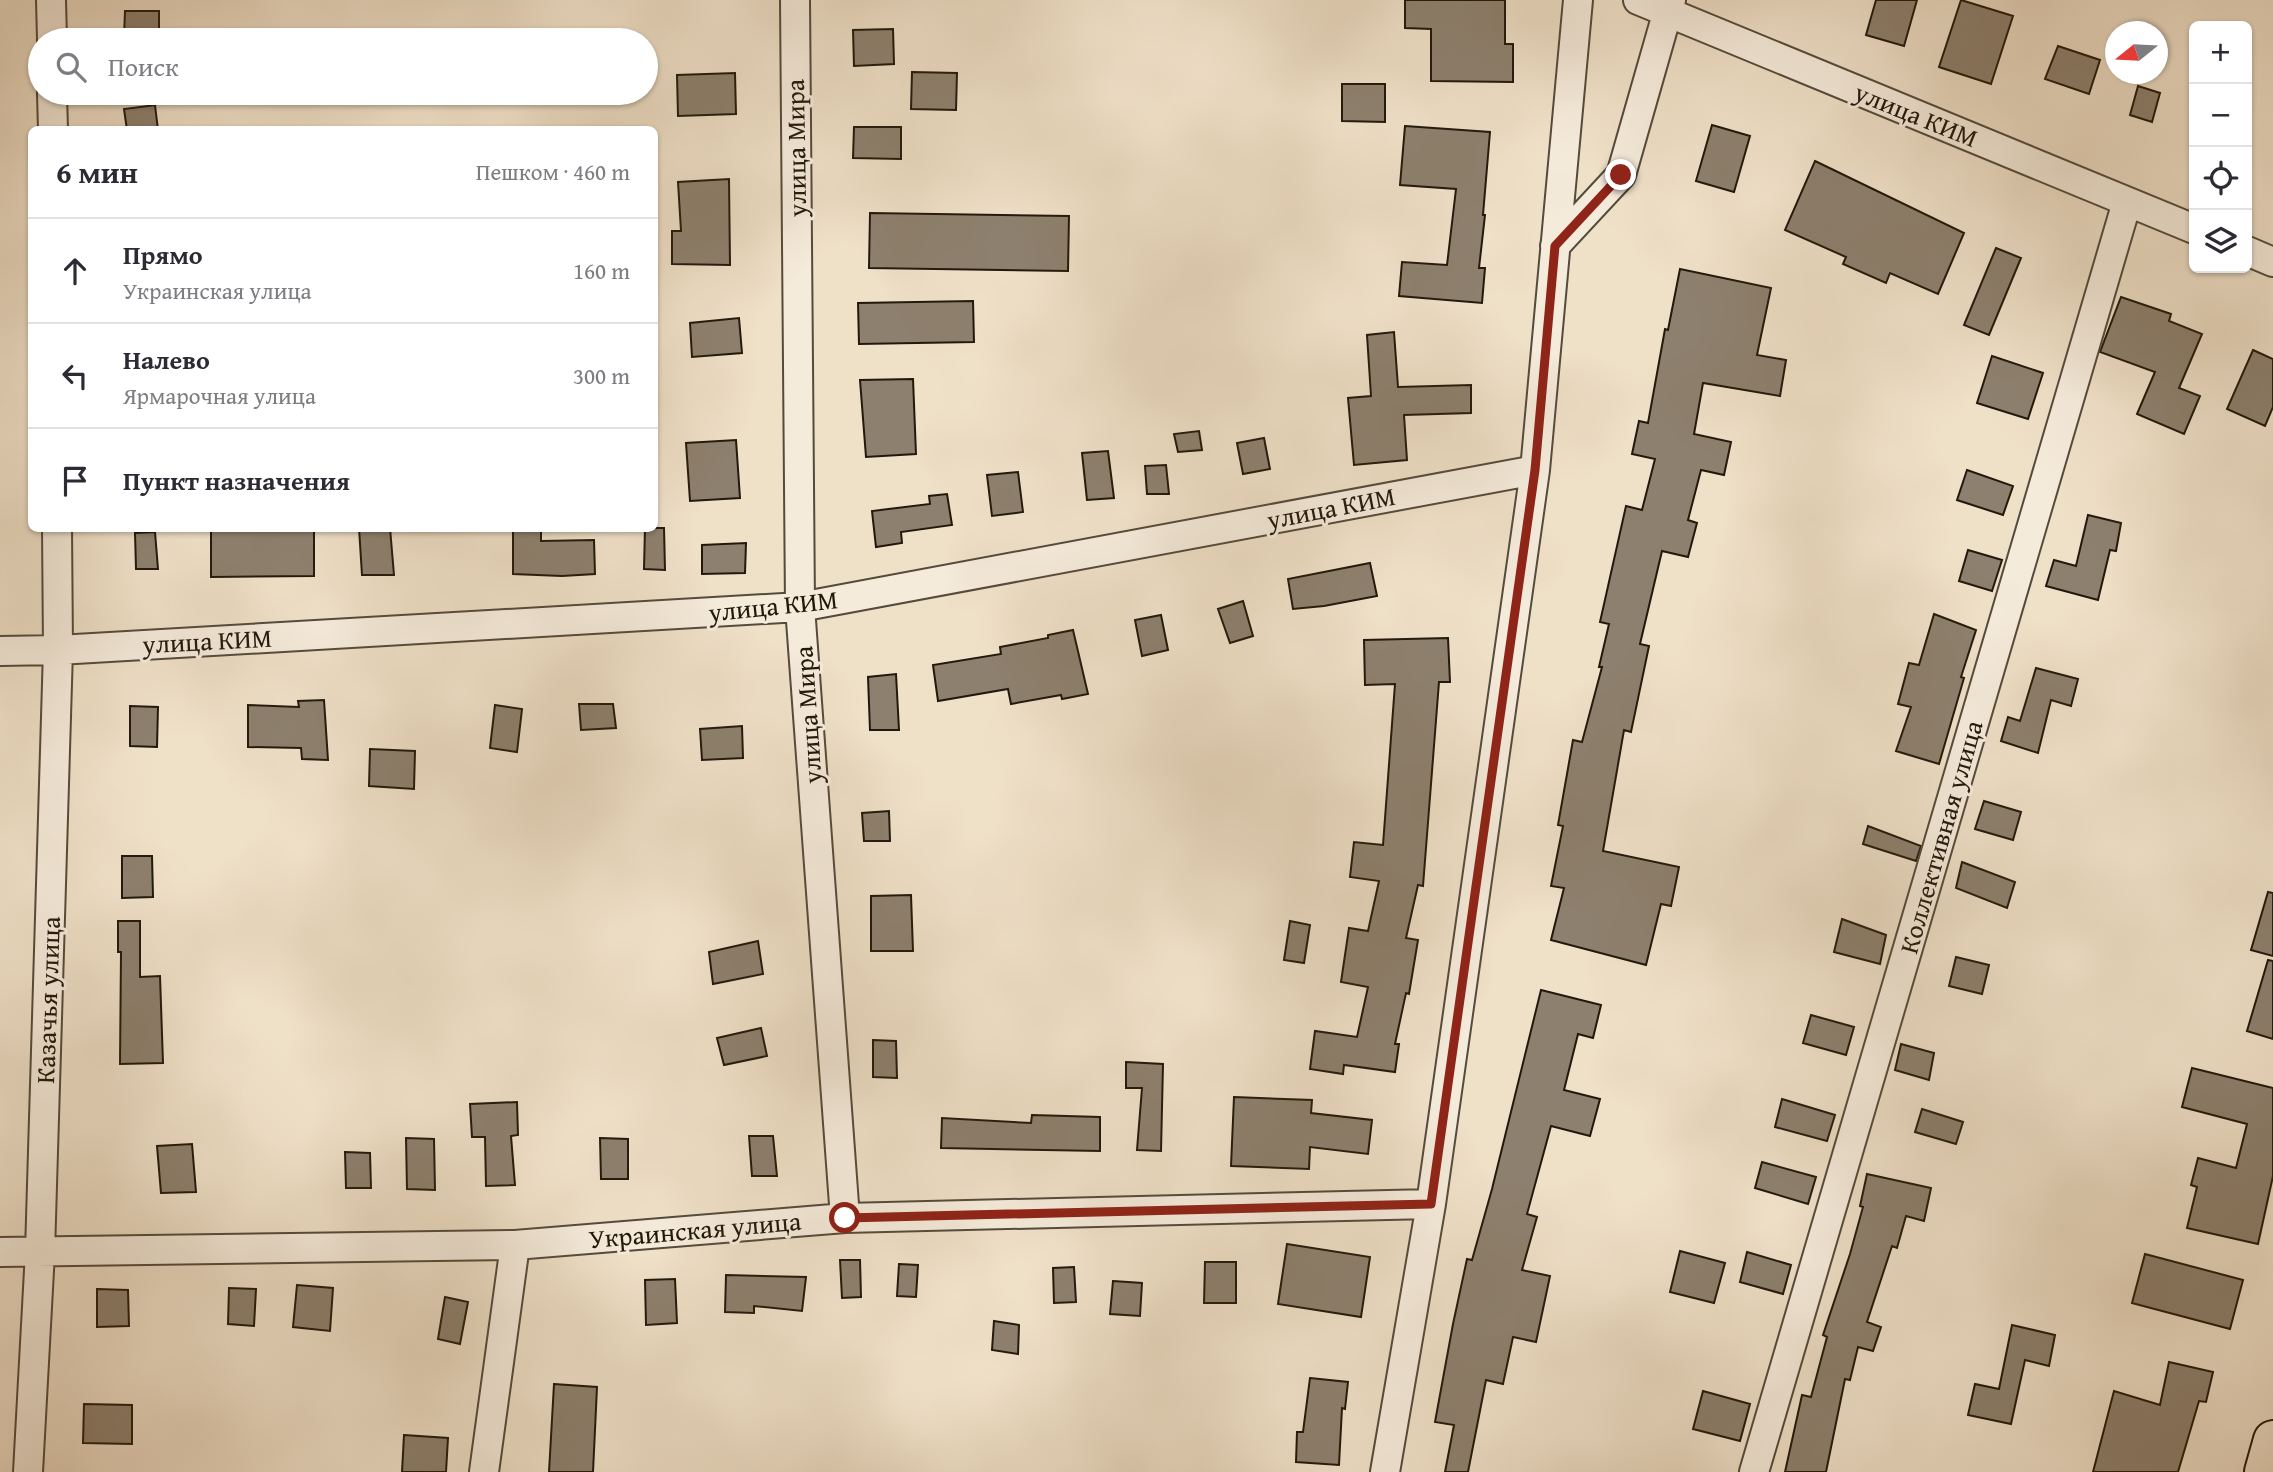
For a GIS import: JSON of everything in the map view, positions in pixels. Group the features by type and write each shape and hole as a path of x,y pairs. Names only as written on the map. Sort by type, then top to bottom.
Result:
{"main road":[{"path":"2264,1472 2273,1440"}],"street":[{"path":"51,0 52,28"},
{"name":"улица Мира","path":"795,0 800,607 845,1218"},
{"path":"1385,1472 1431,1204 1535,470 1578,0"},
{"name":"улица КИМ","path":"1638,0 1670,6 2189,227"},
{"path":"1555,246 1621,175 1670,6"},
{"path":"52,105 53,126"},
{"name":"Коллективная улица","path":"1754,1472 2127,202"},
{"path":"2252,253 2273,262"},
{"name":"улица КИМ","path":"0,650 58,650 800,607 1535,470"},
{"name":"Казачья улица","path":"28,1472 40,1252 58,650 57,532"},
{"name":"Украинская улица","path":"0,1252 516,1245 845,1218 1431,1204"},
{"path":"484,1472 516,1245"}],"building":[{"path":"1405,0 1505,0 1505,44 1513,44 1513,82 1431,81 1431,29 1405,28"},
{"path":"1876,0 1917,0 1904,46 1866,35"},
{"path":"1961,0 2013,16 1991,84 1939,67"},
{"path":"125,11 159,11 159,28 124,28"},
{"path":"893,29 894,64 854,66 853,30"},
{"path":"2058,46 2100,60 2089,94 2045,79"},
{"path":"912,72 957,73 956,110 911,109"},
{"path":"735,73 736,114 678,116 677,75"},
{"path":"1342,84 1385,84 1385,122 1342,121"},
{"path":"2138,86 2160,93 2152,122 2130,115"},
{"path":"155,105 158,126 126,126 124,109"},
{"path":"1712,125 1750,136 1734,192 1696,181"},
{"path":"1405,126 1490,132 1479,268 1485,268 1482,303 1399,296 1402,262 1447,265 1456,189 1400,185"},
{"path":"854,127 901,127 901,159 853,158"},
{"path":"1815,161 1964,233 1938,294 1890,273 1886,283 1843,264 1846,257 1785,230"},
{"path":"729,179 730,265 672,264 672,231 681,231 678,182"},
{"path":"870,213 1069,216 1068,271 869,268"},
{"path":"1996,248 2021,258 1989,335 1964,325"},
{"path":"1680,269 1771,288 1757,355 1786,360 1780,396 1703,383 1694,434 1731,442 1724,475 1701,470 1688,520 1697,523 1688,557 1662,551 1640,644 1649,646 1631,732 1624,730 1603,851 1679,867 1671,906 1661,904 1646,965 1551,940 1564,888 1551,886 1563,826 1558,825 1573,740 1582,742 1602,667 1599,667 1609,624 1600,622 1626,506 1642,510 1655,459 1632,454 1639,421 1648,423 1665,329 1668,330"},
{"path":"2121,297 2171,314 2169,321 2202,334 2179,388 2200,396 2184,434 2137,414 2155,372 2100,352"},
{"path":"973,301 974,342 859,344 858,303"},
{"path":"739,318 742,353 692,357 690,323"},
{"path":"1394,332 1398,387 1471,385 1471,413 1404,415 1407,460 1354,465 1348,398 1371,396 1367,335"},
{"path":"2253,350 2273,359 2273,407 2265,426 2227,409"},
{"path":"1992,356 2043,373 2028,419 1977,403"},
{"path":"913,379 916,454 866,457 860,380"},
{"path":"1199,431 1202,450 1178,452 1174,434"},
{"path":"1264,438 1270,469 1243,474 1237,443"},
{"path":"736,440 740,498 690,501 686,443"},
{"path":"1108,451 1114,498 1087,500 1082,453"},
{"path":"1166,465 1169,494 1147,494 1145,466"},
{"path":"1967,470 2013,486 2003,515 1957,500"},
{"path":"1018,472 1023,512 992,516 987,475"},
{"path":"947,494 952,525 901,532 902,543 876,547 872,511 930,504 929,496"},
{"path":"2088,515 2121,523 2116,551 2110,550 2098,600 2046,586 2054,560 2076,566"},
{"path":"658,528 664,528 665,570 644,569 645,532 658,532"},
{"path":"155,532 158,569 136,569 135,533"},
{"path":"211,532 314,532 314,576 211,577"},
{"path":"359,532 390,532 394,575 362,575"},
{"path":"513,532 541,532 541,541 594,540 595,574 513,574"},
{"path":"746,543 745,573 702,574 702,545"},
{"path":"1968,550 2002,560 1992,591 1959,581"},
{"path":"1370,563 1377,596 1293,609 1288,579"},
{"path":"1243,601 1253,636 1230,643 1218,609"},
{"path":"1934,614 1976,630 1939,764 1896,751 1911,707 1898,704 1909,663 1919,665"},
{"path":"1161,615 1168,650 1142,656 1135,620"},
{"path":"1073,630 1088,694 1062,699 1061,695 1011,704 1008,689 938,701 933,665 1001,654 1000,647 1048,638 1048,635"},
{"path":"1448,638 1450,682 1439,682 1423,886 1418,885 1406,938 1418,940 1409,994 1406,993 1395,1044 1399,1044 1395,1072 1344,1065 1343,1074 1310,1069 1315,1031 1357,1037 1368,987 1341,982 1349,928 1368,931 1379,881 1350,877 1354,842 1383,845 1395,684 1365,685 1364,640"},
{"path":"2036,668 2078,679 2071,706 2051,700 2038,753 2001,741 2008,717 2020,721"},
{"path":"896,674 899,730 870,730 868,677"},
{"path":"324,700 328,760 302,759 301,748 248,747 248,705 299,707 298,701"},
{"path":"579,704 613,704 616,728 581,730"},
{"path":"495,705 522,709 517,752 490,748"},
{"path":"130,706 158,707 157,747 130,746"},
{"path":"742,726 743,758 702,760 700,729"},
{"path":"370,749 415,751 414,789 369,786"},
{"path":"1984,801 2021,812 2013,840 1975,829"},
{"path":"889,811 890,841 864,841 862,813"},
{"path":"1868,826 1921,846 1916,861 1863,844"},
{"path":"122,856 152,856 153,897 122,898"},
{"path":"1962,862 2015,882 2007,908 1956,888"},
{"path":"2268,892 2273,893 2273,956 2251,950"},
{"path":"911,895 913,951 871,951 871,896"},
{"path":"1842,919 1886,935 1880,964 1834,952"},
{"path":"118,921 140,921 140,977 160,976 163,1063 120,1064 121,952 118,952"},
{"path":"1290,921 1310,925 1304,963 1284,960"},
{"path":"758,941 763,974 713,984 709,952"},
{"path":"1956,957 1989,965 1982,994 1949,986"},
{"path":"2268,960 2273,961 2273,1039 2247,1031"},
{"path":"1541,990 1601,1005 1593,1038 1578,1034 1564,1090 1600,1099 1590,1136 1551,1126 1527,1214 1537,1217 1522,1270 1550,1276 1536,1342 1513,1337 1503,1384 1486,1380 1468,1472 1445,1472 1454,1425 1435,1422 1453,1324 1467,1259 1472,1260 1492,1189"},
{"path":"1811,1015 1854,1027 1846,1055 1803,1043"},
{"path":"761,1028 767,1056 724,1065 717,1038"},
{"path":"873,1040 896,1041 897,1078 873,1077"},
{"path":"1901,1044 1934,1053 1929,1080 1895,1070"},
{"path":"1126,1062 1163,1064 1161,1151 1137,1150 1142,1088 1126,1088"},
{"path":"2192,1068 2273,1088 2273,1176 2258,1244 2187,1228 2197,1187 2191,1185 2198,1158 2236,1168 2247,1124 2182,1107"},
{"path":"1234,1097 1312,1100 1311,1113 1372,1120 1368,1154 1310,1147 1309,1169 1231,1166"},
{"path":"1782,1099 1835,1115 1827,1141 1775,1127"},
{"path":"517,1102 518,1135 511,1136 515,1185 486,1186 485,1137 472,1137 470,1104"},
{"path":"1922,1109 1963,1122 1956,1144 1915,1132"},
{"path":"1032,1115 1100,1117 1100,1151 941,1148 942,1118 1031,1123"},
{"path":"749,1136 773,1136 777,1176 752,1176"},
{"path":"406,1138 434,1139 435,1190 407,1189"},
{"path":"600,1138 628,1139 628,1179 601,1179"},
{"path":"192,1144 196,1192 161,1193 157,1146"},
{"path":"345,1152 370,1153 371,1188 346,1188"},
{"path":"1762,1162 1816,1177 1808,1204 1755,1188"},
{"path":"1867,1174 1931,1188 1924,1221 1906,1216 1897,1248 1892,1246 1867,1322 1881,1327 1873,1351 1858,1347 1850,1380 1845,1379 1826,1472 1785,1472 1802,1395 1811,1397 1827,1337 1823,1335 1863,1207 1860,1206"},
{"path":"1287,1244 1370,1257 1361,1317 1278,1304"},
{"path":"1680,1251 1725,1263 1714,1303 1670,1292"},
{"path":"1747,1252 1791,1265 1783,1294 1740,1282"},
{"path":"2145,1254 2243,1280 2230,1329 2132,1303"},
{"path":"840,1260 860,1260 861,1297 842,1298"},
{"path":"1205,1262 1236,1262 1236,1303 1204,1303"},
{"path":"899,1264 918,1265 916,1297 897,1296"},
{"path":"1074,1267 1076,1302 1054,1303 1053,1268"},
{"path":"726,1275 806,1277 802,1311 754,1306 754,1313 725,1312"},
{"path":"675,1279 677,1323 646,1325 645,1280"},
{"path":"1113,1281 1142,1283 1140,1316 1110,1314"},
{"path":"297,1285 333,1288 330,1331 293,1327"},
{"path":"229,1288 256,1289 254,1326 228,1324"},
{"path":"97,1289 128,1290 129,1326 97,1327"},
{"path":"445,1297 468,1302 460,1344 438,1339"},
{"path":"994,1321 1019,1325 1018,1354 992,1350"},
{"path":"2012,1325 2055,1335 2049,1366 2025,1360 2011,1424 1968,1415 1975,1384 1999,1389"},
{"path":"2169,1362 2213,1372 2206,1402 2199,1401 2178,1472 2093,1472 2114,1391 2160,1405"},
{"path":"1310,1378 1348,1382 1345,1409 1342,1408 1339,1465 1296,1462 1297,1432 1303,1432"},
{"path":"554,1384 597,1387 593,1472 549,1472"},
{"path":"1703,1391 1750,1404 1740,1441 1693,1429"},
{"path":"84,1404 132,1405 132,1444 83,1443"},
{"path":"404,1435 448,1438 446,1472 402,1472"}],"route":[{"path":"845,1218 1431,1204 1535,470 1555,246 1621,175"}]}
